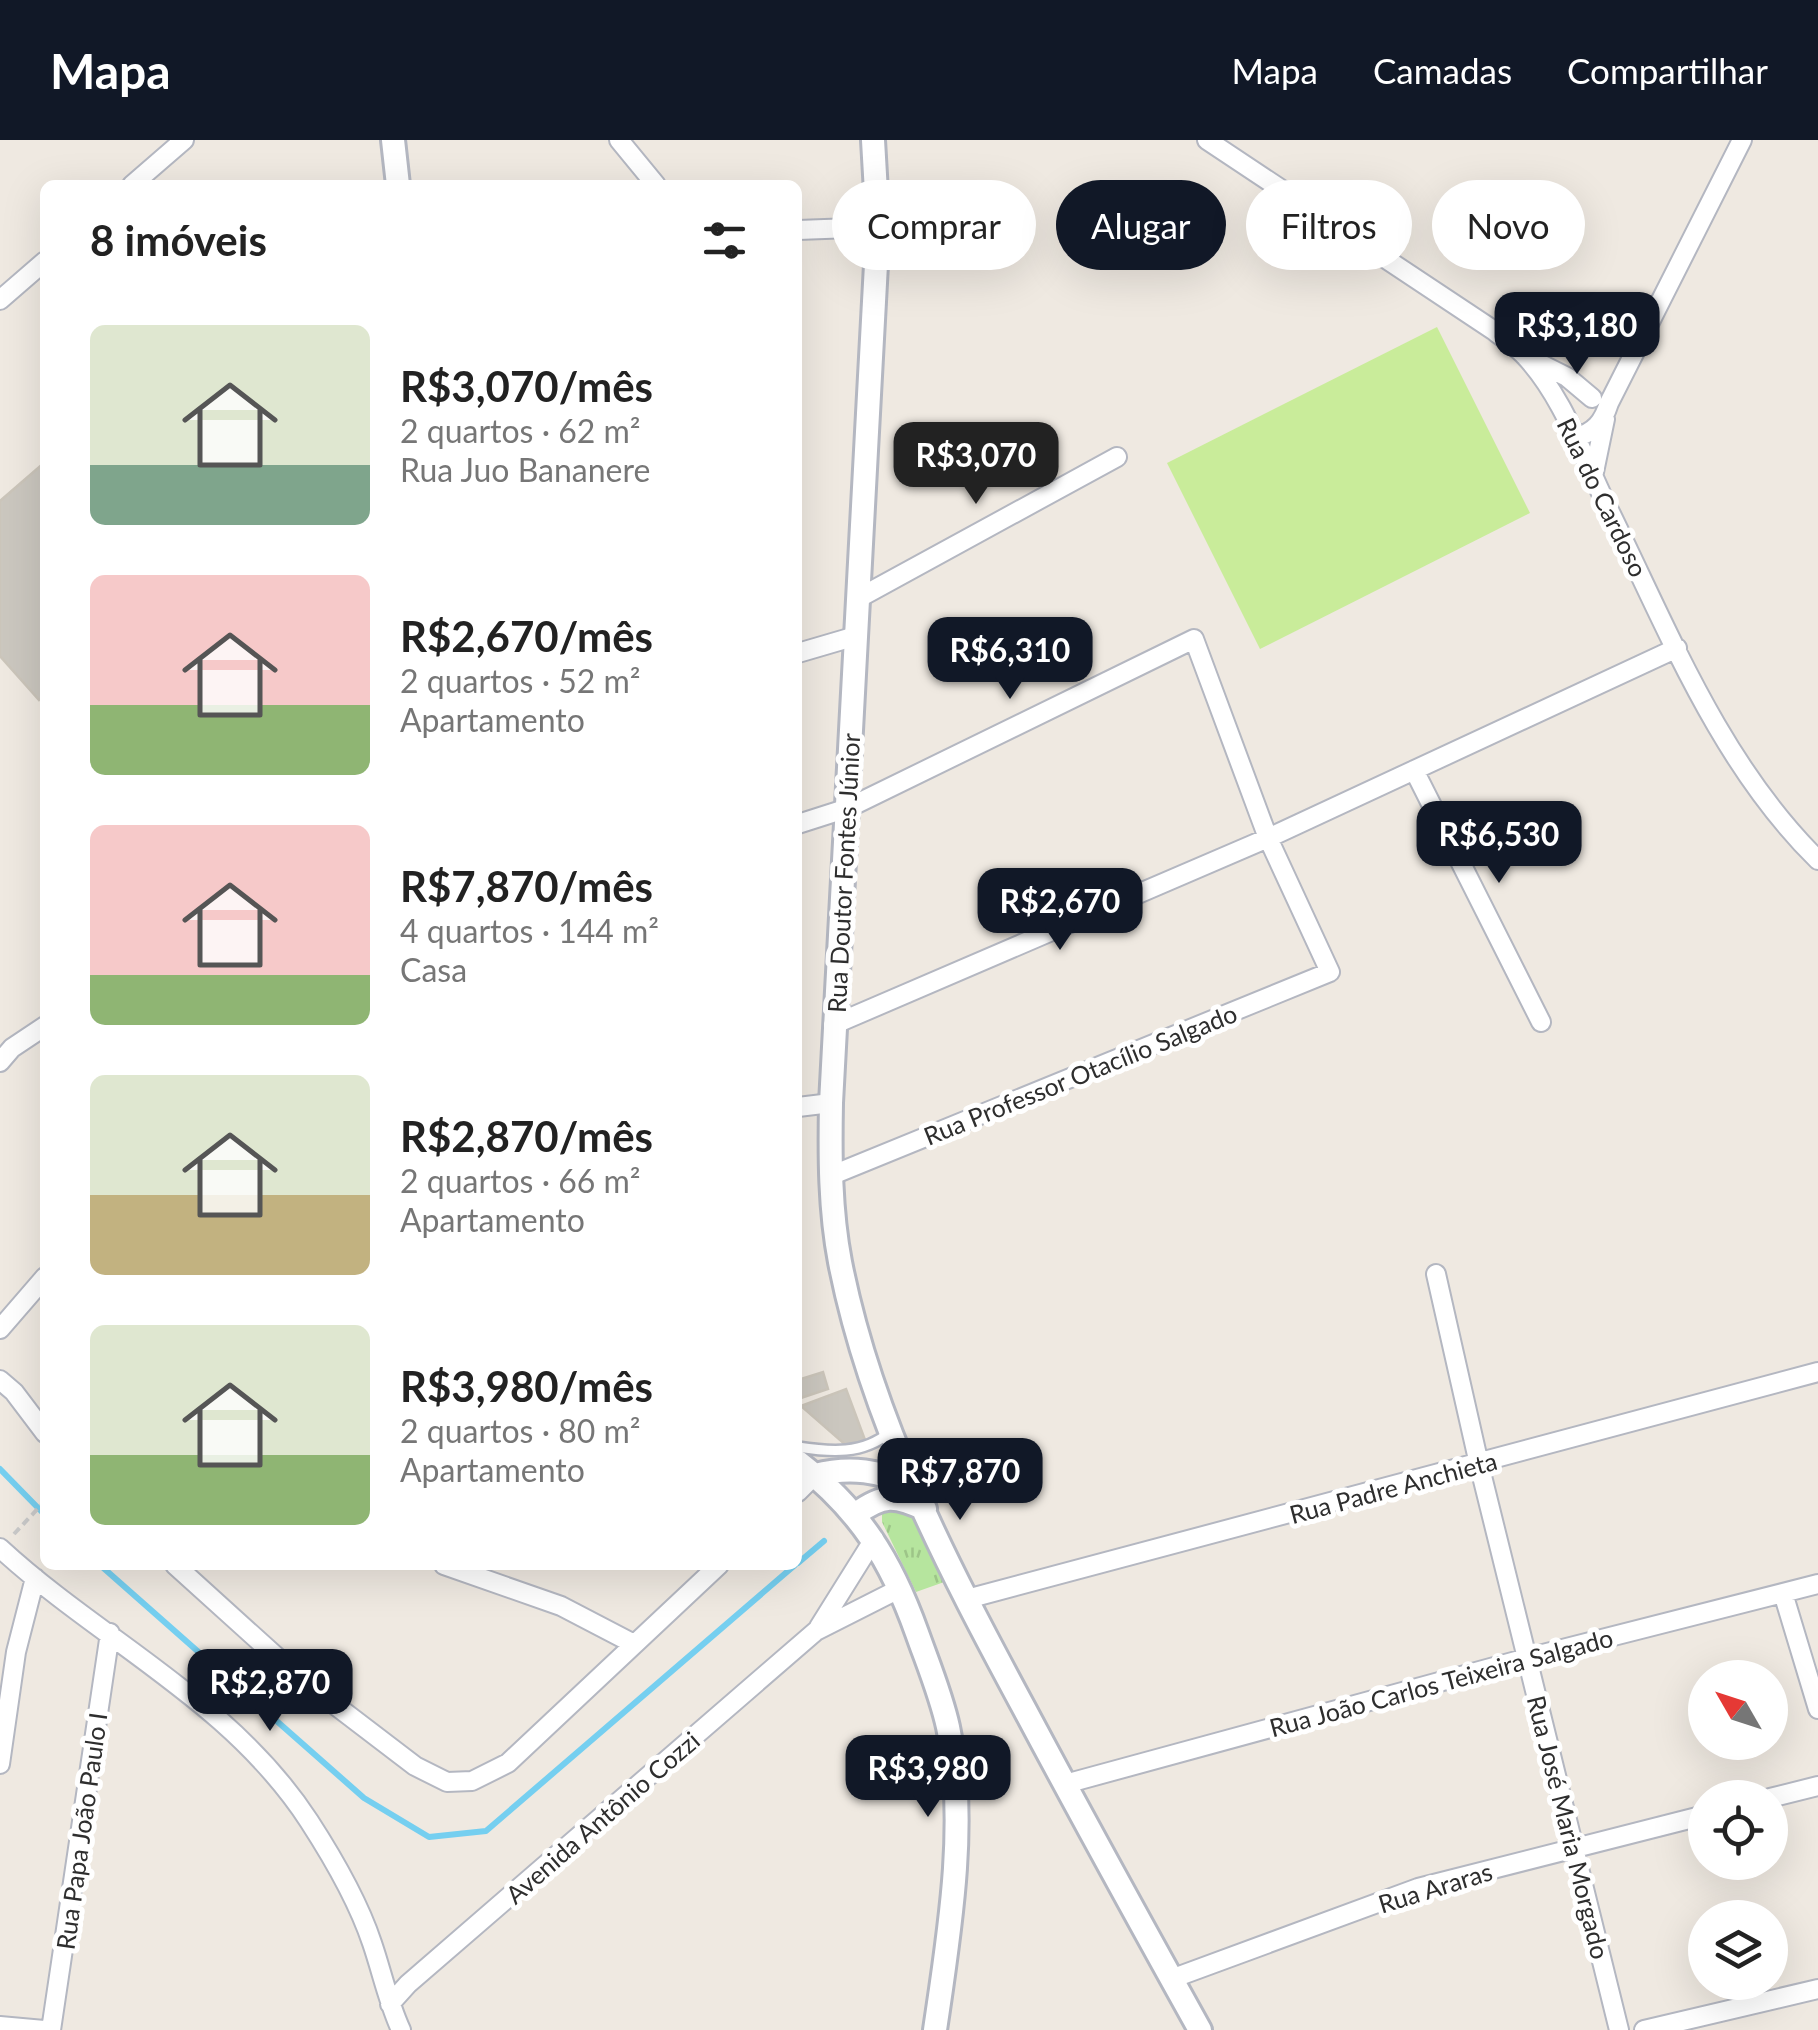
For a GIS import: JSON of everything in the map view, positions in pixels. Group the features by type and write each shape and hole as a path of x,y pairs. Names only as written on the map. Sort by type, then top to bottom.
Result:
{"street":[{"path":"138,180 184,140"},
{"path":"393,140 397,180"},
{"path":"619,140 652,180"},
{"name":"Rua Doutor Fontes Júnior","path":"873,140 875,180"},
{"name":"Rua do Cardoso","path":"1207,140 1493,330 1524,355 1575,438 1676,648 1741,769 1786,829 1818,860"},
{"path":"1575,438 1596,429 1602,406 1742,140"},
{"path":"802,230 832,229"},
{"path":"0,300 40,265"},
{"name":"Rua Doutor Fontes Júnior","path":"876,270 833,1025 830,1176 840,1261 864,1358 913,1485 963,1592 1200,2030"},
{"path":"1524,355 1568,377 1602,406"},
{"path":"1562,414 1580,400 1602,406"},
{"path":"1593,477 1602,406"},
{"path":"857,599 1117,457"},
{"path":"802,652 856,636"},
{"path":"802,823 848,808 1194,639 1268,838"},
{"path":"833,1025 1268,838 1676,648"},
{"path":"1414,770 1541,1022"},
{"name":"Rua Professor Otacílio Salgado","path":"830,1176 1330,972 1268,838"},
{"path":"4,1049 40,1029"},
{"path":"802,1107 831,1103"},
{"name":"Rua José Maria Morgado","path":"1436,1274 1618,2030"},
{"path":"0,1329 40,1283"},
{"name":"Rua Padre Anchieta","path":"963,1592 1479,1464 1818,1372"},
{"path":"7,1386 40,1403"},
{"path":"7,1386 40,1426"},
{"path":"806,1469 883,1473 913,1485"},
{"path":"806,1469 856,1514 874,1539 904,1600 948,1728 954,1777 952,1890 935,2030"},
{"path":"856,1514 871,1502 888,1498 902,1498 925,1509"},
{"name":"Avenida Antônio Cozzi","path":"390,2004 408,1984 816,1631 874,1539"},
{"path":"4,1544 36,1578 184,1688 262,1760 308,1820 353,1900 372,1942 400,2029"},
{"path":"180,1570 301,1680 415,1766 447,1782 472,1781 508,1763 714,1570"},
{"path":"458,1570 561,1606 632,1643"},
{"path":"691,1570 693,1589"},
{"path":"0,1764 16,1652 36,1578"},
{"name":"Rua João Carlos Teixeira Salgado","path":"1064,1784 1527,1658 1818,1584"},
{"path":"1784,1593 1818,1709"},
{"name":"Avenida Antônio Cozzi","path":"816,1631 904,1600"},
{"name":"Rua Papa João Paulo I","path":"48,2030 110,1633"},
{"path":"1788,1794 1818,1786"},
{"name":"Rua Araras","path":"1172,1979 1418,1888 1688,1819"},
{"path":"1644,2030 1818,1990"},
{"path":"0,2026 48,2030"}],"lane":[{"path":"802,1446 850,1450 872,1444 891,1430"}],"path":[{"path":"4,1544 40,1506"}],"green space":[{"path":"1437,327 1530,513 1260,649 1167,463"},
{"path":"888,1508 913,1514 947,1581 916,1592 882,1522 882,1514"}],"building":[{"path":"40,466 39,700 0,656 0,501"},
{"path":"823,1372 828,1389 802,1398 802,1379"},
{"path":"846,1389 865,1440 847,1446 802,1406"}],"waterway":[{"path":"0,1469 40,1510"},
{"path":"802,1560 824,1541"},
{"path":"106,1570 364,1798 429,1837 486,1831 789,1570"}]}
